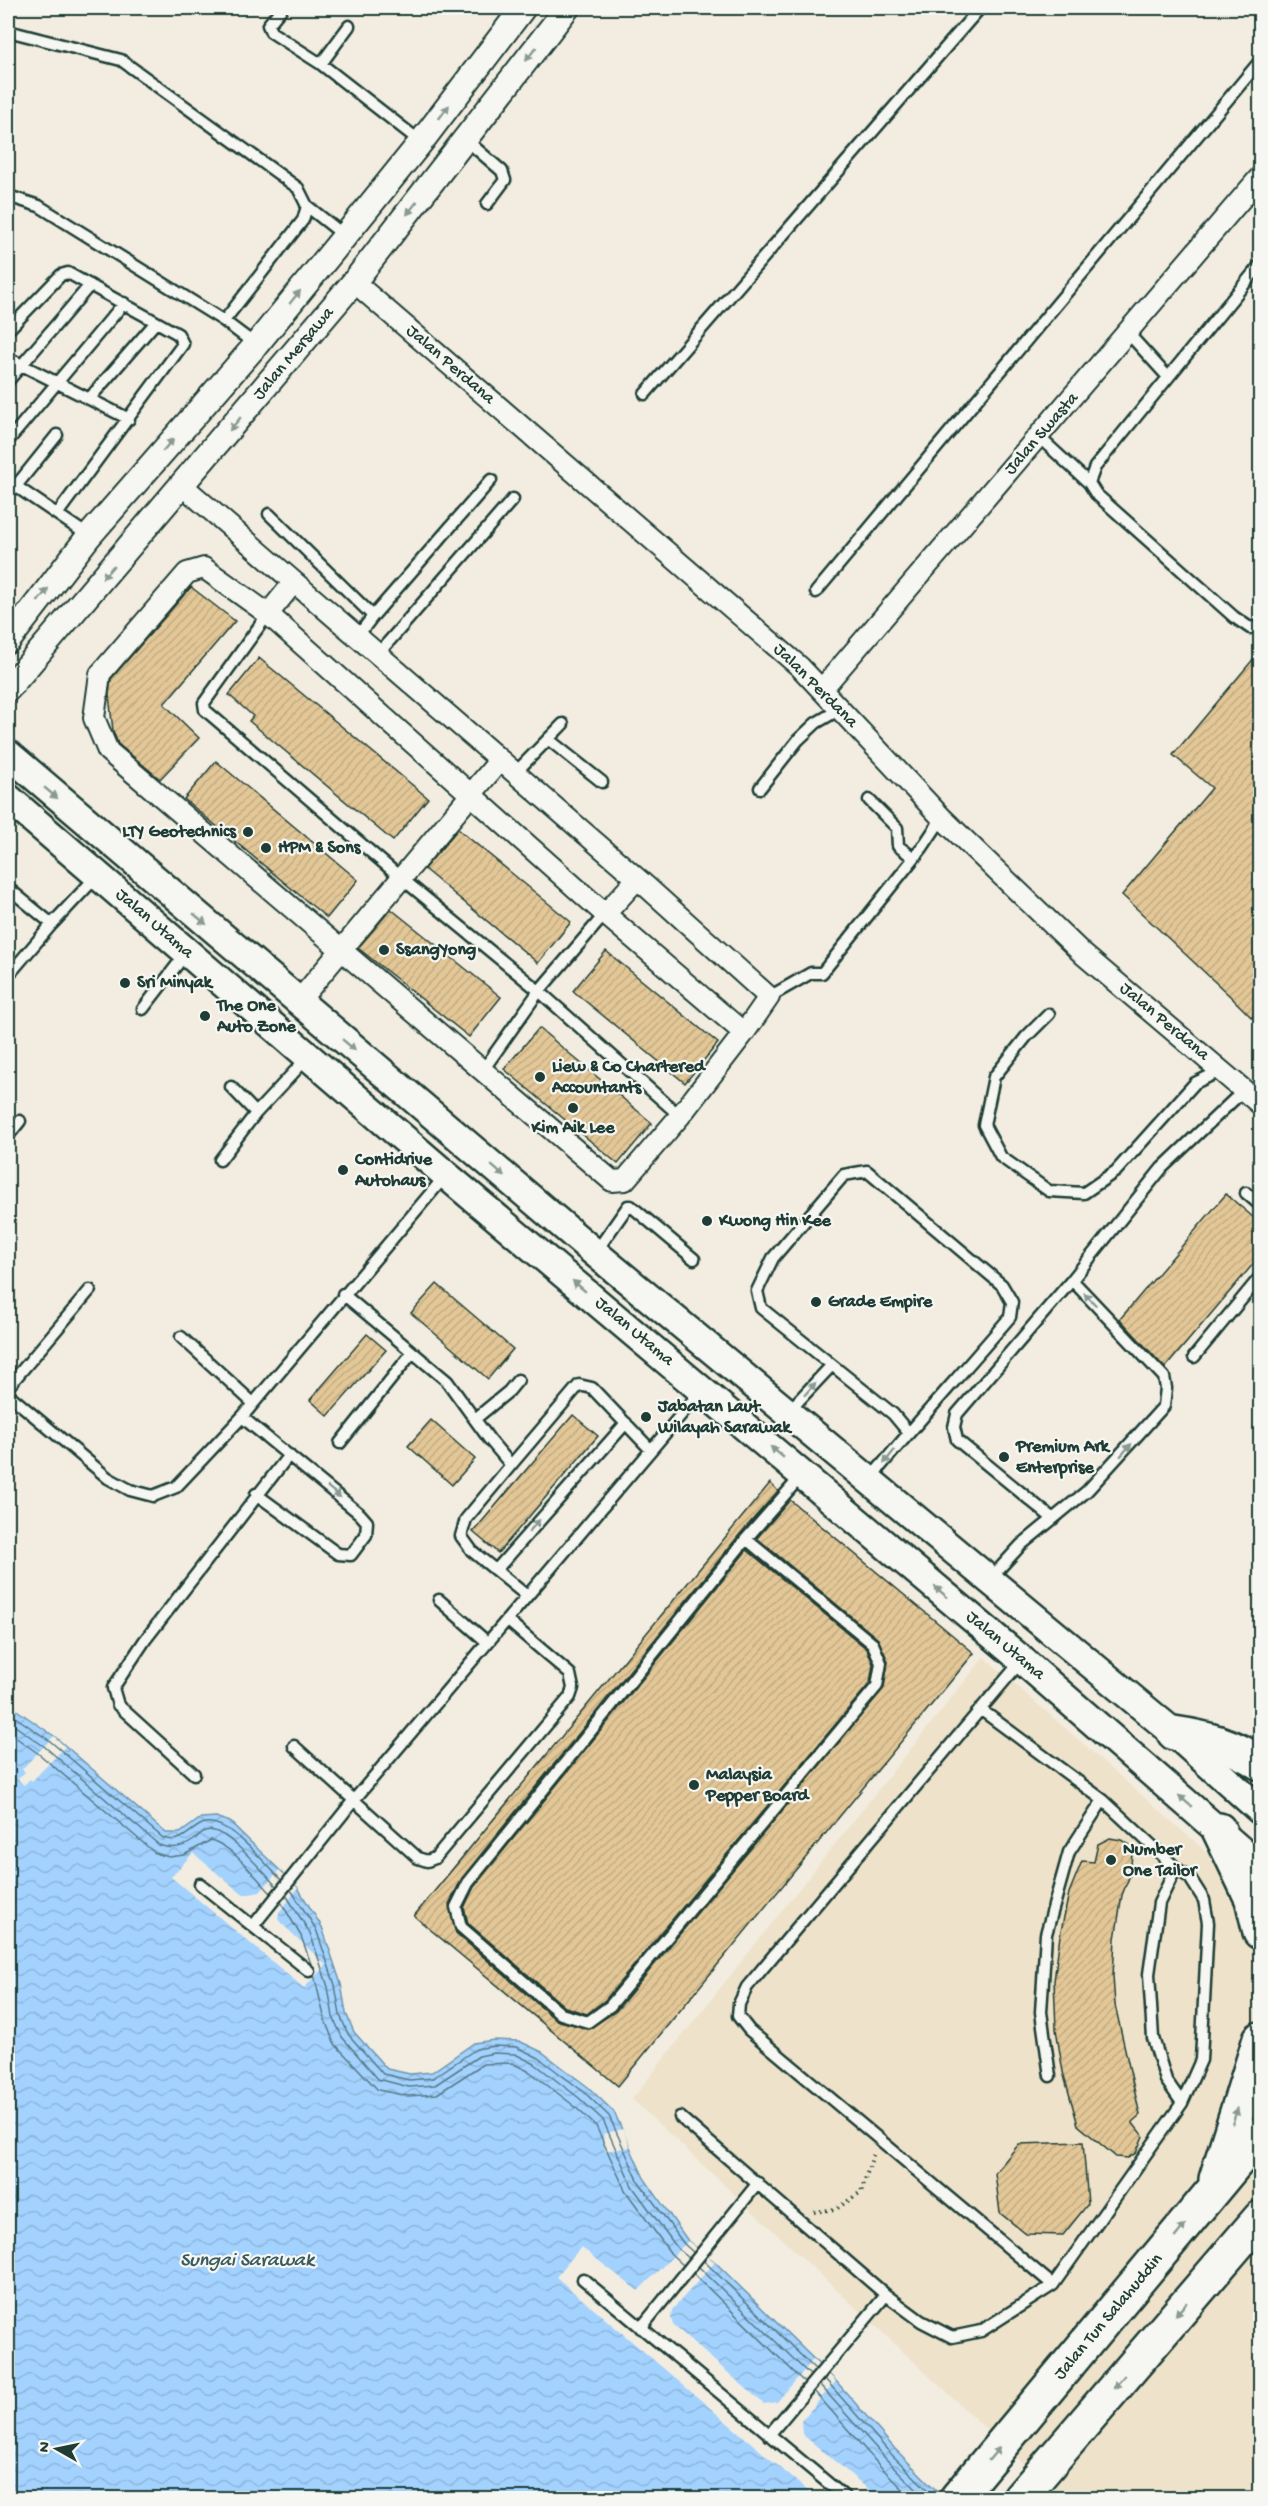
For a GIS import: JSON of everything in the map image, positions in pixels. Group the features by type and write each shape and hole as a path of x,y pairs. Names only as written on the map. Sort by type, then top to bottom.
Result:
{"highway":[{"path":"1174,1733 1205,1738 1238,1748 1260,1763"},
{"path":"1219,1830 1252,1899 1260,1932"},
{"path":"1212,2192 1260,2039"},
{"name":"Jalan Tun Salahuddin","path":"957,2499 1260,2134"},
{"path":"1020,2499 1260,2218"}],"main road":[{"name":"Jalan Utama","path":"8,754 595,1253 1174,1733 1260,1810"},
{"name":"Jalan Utama","path":"8,798 446,1175 1022,1660 1260,1867"}],"street":[{"name":"Jalan Mersawa","path":"8,641 89,536 256,345 345,237 523,8"},
{"name":"Jalan Mersawa","path":"8,689 183,486 354,282 567,8"},
{"name":"Jalan Swasta","path":"822,689 1260,177"},
{"name":"Jalan Perdana","path":"354,282 800,667 942,818 1084,955 1260,1104"},
{"path":"183,486 770,997 744,1033 680,1116 625,1180 612,1181 108,751 94,718 100,674 187,573 204,568 268,614 605,914 744,1033"},
{"path":"268,614 294,582"},
{"path":"298,1002 499,761"},
{"path":"605,914 637,879"}],"lane":[{"path":"282,8 268,25 271,32 321,64 421,142"},
{"path":"645,394 980,8"},
{"path":"321,64 349,26"},
{"path":"8,31 121,60 298,188 307,206 345,237"},
{"path":"816,592 1260,61"},
{"path":"465,139 502,171 505,180 487,204"},
{"path":"8,196 39,206 224,321 256,345"},
{"path":"224,321 303,220 307,206"},
{"path":"1089,483 1095,467 1167,376 1260,265"},
{"path":"8,330 61,274 68,273 178,334 183,344 58,513"},
{"path":"8,381 20,364 90,285"},
{"path":"8,441 55,382 124,303"},
{"path":"89,399 156,322"},
{"path":"1128,333 1167,376"},
{"path":"8,358 129,419"},
{"path":"57,435 12,484 89,536"},
{"path":"1039,437 1089,483 1096,494 1234,617 1250,628 1260,626"},
{"path":"357,637 491,480"},
{"path":"378,654 513,499"},
{"path":"269,514 374,616"},
{"path":"268,614 204,703 206,710 400,877 539,991 680,1116"},
{"path":"760,788 798,740 816,723 840,709"},
{"path":"514,774 563,724"},
{"path":"548,739 602,782"},
{"path":"869,800 897,828 898,846 914,858"},
{"path":"770,997 810,973 822,973 914,858 942,818"},
{"path":"8,972 12,971 98,875"},
{"path":"8,888 52,924"},
{"path":"483,1070 539,991 605,914"},
{"path":"143,1009 187,952"},
{"path":"1049,1014 1026,1037 994,1077 984,1125 1001,1157 1049,1191 1084,1193 1116,1171 1195,1083 1222,1070"},
{"path":"220,1160 256,1113 309,1057"},
{"path":"231,1087 256,1113"},
{"path":"1052,1518 957,1440 954,1427 957,1414 1072,1280 1162,1168 1244,1090"},
{"path":"8,1136 20,1120"},
{"path":"868,1481 908,1432 929,1412 1010,1317 1012,1302 1002,1285 867,1171 844,1175 772,1258 757,1291 761,1308 893,1414 908,1432"},
{"path":"8,1394 108,1478 130,1490 153,1496 176,1487 242,1417 446,1175"},
{"path":"1246,1194 1260,1205"},
{"path":"595,1253 628,1206 631,1206 693,1259"},
{"path":"1194,1357 1260,1277"},
{"path":"989,1580 1021,1545 1088,1491 1164,1406 1166,1388 1164,1377 1072,1280"},
{"path":"8,1387 90,1290"},
{"path":"344,1294 447,1381 511,1465"},
{"path":"181,1337 253,1403"},
{"path":"340,1443 412,1353"},
{"path":"787,1413 832,1365"},
{"path":"475,1419 509,1391 518,1380"},
{"path":"527,1596 472,1551 461,1536 466,1519 511,1465 579,1385 592,1388 650,1449"},
{"path":"253,1926 354,1800 702,1389"},
{"path":"242,1417 360,1514 367,1522 366,1535 351,1555 338,1554 256,1494"},
{"path":"496,1570 626,1424"},
{"path":"194,1774 118,1705 113,1688 144,1640 256,1494 289,1455"},
{"path":"746,1539 873,1644 881,1663 877,1686 610,2006 588,2022 561,2014 461,1927 456,1907 468,1883 746,1539 803,1474"},
{"path":"439,1600 487,1642"},
{"path":"294,1746 418,1858 427,1861 435,1858 570,1697 573,1688 570,1674 507,1620"},
{"path":"1022,1660 747,1987 739,2004 738,2016 748,2030 879,2137 1053,2285"},
{"path":"680,2117 886,2295 921,2321 952,2337 981,2331 1053,2285 1182,2103 1201,2060 1208,1923 1204,1900 1190,1878 1176,1868 1103,1800 980,1709"},
{"path":"1050,2076 1041,2012 1046,1934 1069,1852 1103,1800"},
{"path":"1176,1868 1159,1903 1149,1974 1153,2038 1166,2079 1182,2103"},
{"path":"201,1884 309,1971"},
{"path":"641,2328 758,2183"},
{"path":"583,2279 846,2499"},
{"path":"769,2434 886,2295"}],"path":[{"path":"795,2215 836,2209 861,2192 879,2137"}],"shaded area":[{"path":"984,1657 1260,1899 1260,2498 1060,2498 632,2099"}],"water":[{"name":"Sungai Sarawak","path":"8,1704 54,1736 166,1833 180,1833 201,1818 216,1817 230,1822 298,1888 322,1927 341,1984 346,2013 354,2032 387,2069 410,2074 432,2072 474,2043 494,2040 519,2041 542,2052 588,2087 614,2112 644,2178 688,2241 715,2262 836,2381 895,2449 944,2498 8,2498"}],"pier":[{"path":"54,1736 65,1747 32,1781 30,1779 24,1785 18,1779 25,1772 22,1769"},
{"path":"193,1853 242,1894 260,1892 279,1870 298,1888 279,1913 278,1919 326,1965 304,1988 171,1877"},
{"path":"623,2129 630,2147 605,2151 603,2134"},
{"path":"688,2241 715,2262 672,2310 673,2325 764,2404 777,2402 813,2360 836,2381 801,2421 802,2434 879,2498 816,2498 556,2277 581,2247 638,2291"}],"building":[{"path":"191,587 235,621 164,704 199,738 160,779 118,744 113,731 109,695 111,679"},
{"path":"1260,651 1260,1010 1252,1018 1122,895 1212,788 1173,755"},
{"path":"259,658 428,798 393,841 249,721 253,716 229,695"},
{"path":"216,761 358,880 327,918 184,799"},
{"path":"458,829 571,922 538,963 424,869"},
{"path":"391,909 501,997 469,1037 358,948"},
{"path":"606,951 718,1043 685,1083 573,991"},
{"path":"539,1028 652,1123 618,1164 504,1069"},
{"path":"1226,1194 1260,1223 1260,1256 1165,1368 1120,1319"},
{"path":"437,1284 513,1349 488,1379 411,1313"},
{"path":"367,1334 386,1350 328,1416 310,1400"},
{"path":"573,1415 598,1436 498,1553 473,1532"},
{"path":"431,1420 475,1459 452,1485 408,1446"},
{"path":"770,1483 778,1491 740,1534 462,1878 449,1904 456,1933 556,2020 589,2029 616,2011 884,1688 888,1661 878,1639 757,1538 790,1500 974,1653 618,2086 414,1916"},
{"path":"747,1550 867,1649 873,1664 870,1683 605,2000 587,2014 565,2007 468,1923 464,1908 474,1887"},
{"path":"1110,1838 1130,1845 1132,1854 1130,1875 1122,1895 1115,1939 1113,1976 1115,2005 1140,2115 1132,2122 1143,2136 1136,2153 1128,2158 1116,2157 1078,2125 1063,2072 1056,2029 1054,1981 1069,1893 1082,1861 1094,1862 1098,1844"},
{"path":"1083,2142 1088,2204 1063,2235 1026,2234 1000,2213 995,2173 1019,2144"}],"place":[{"name":"LTY Geotechnics","path":"248,832"},
{"name":"HPM & Sons","path":"266,848"},
{"name":"SsangYong","path":"384,950"},
{"name":"Sri Minyak","path":"125,983"},
{"name":"The One Auto Zone","path":"205,1016"},
{"name":"Liew & Co Chartered Accountants","path":"540,1077"},
{"name":"Kim Aik Lee","path":"573,1108"},
{"name":"Contidrive Autohaus","path":"343,1170"},
{"name":"Kwong Hin Kee","path":"707,1221"},
{"name":"Grade Empire","path":"816,1302"},
{"name":"Jabatan Laut Wilayah Sarawak","path":"646,1417"},
{"name":"Premium Ark Enterprise","path":"1004,1457"},
{"name":"Malaysia Pepper Board","path":"694,1785"},
{"name":"Number One Tailor","path":"1111,1860"}]}
